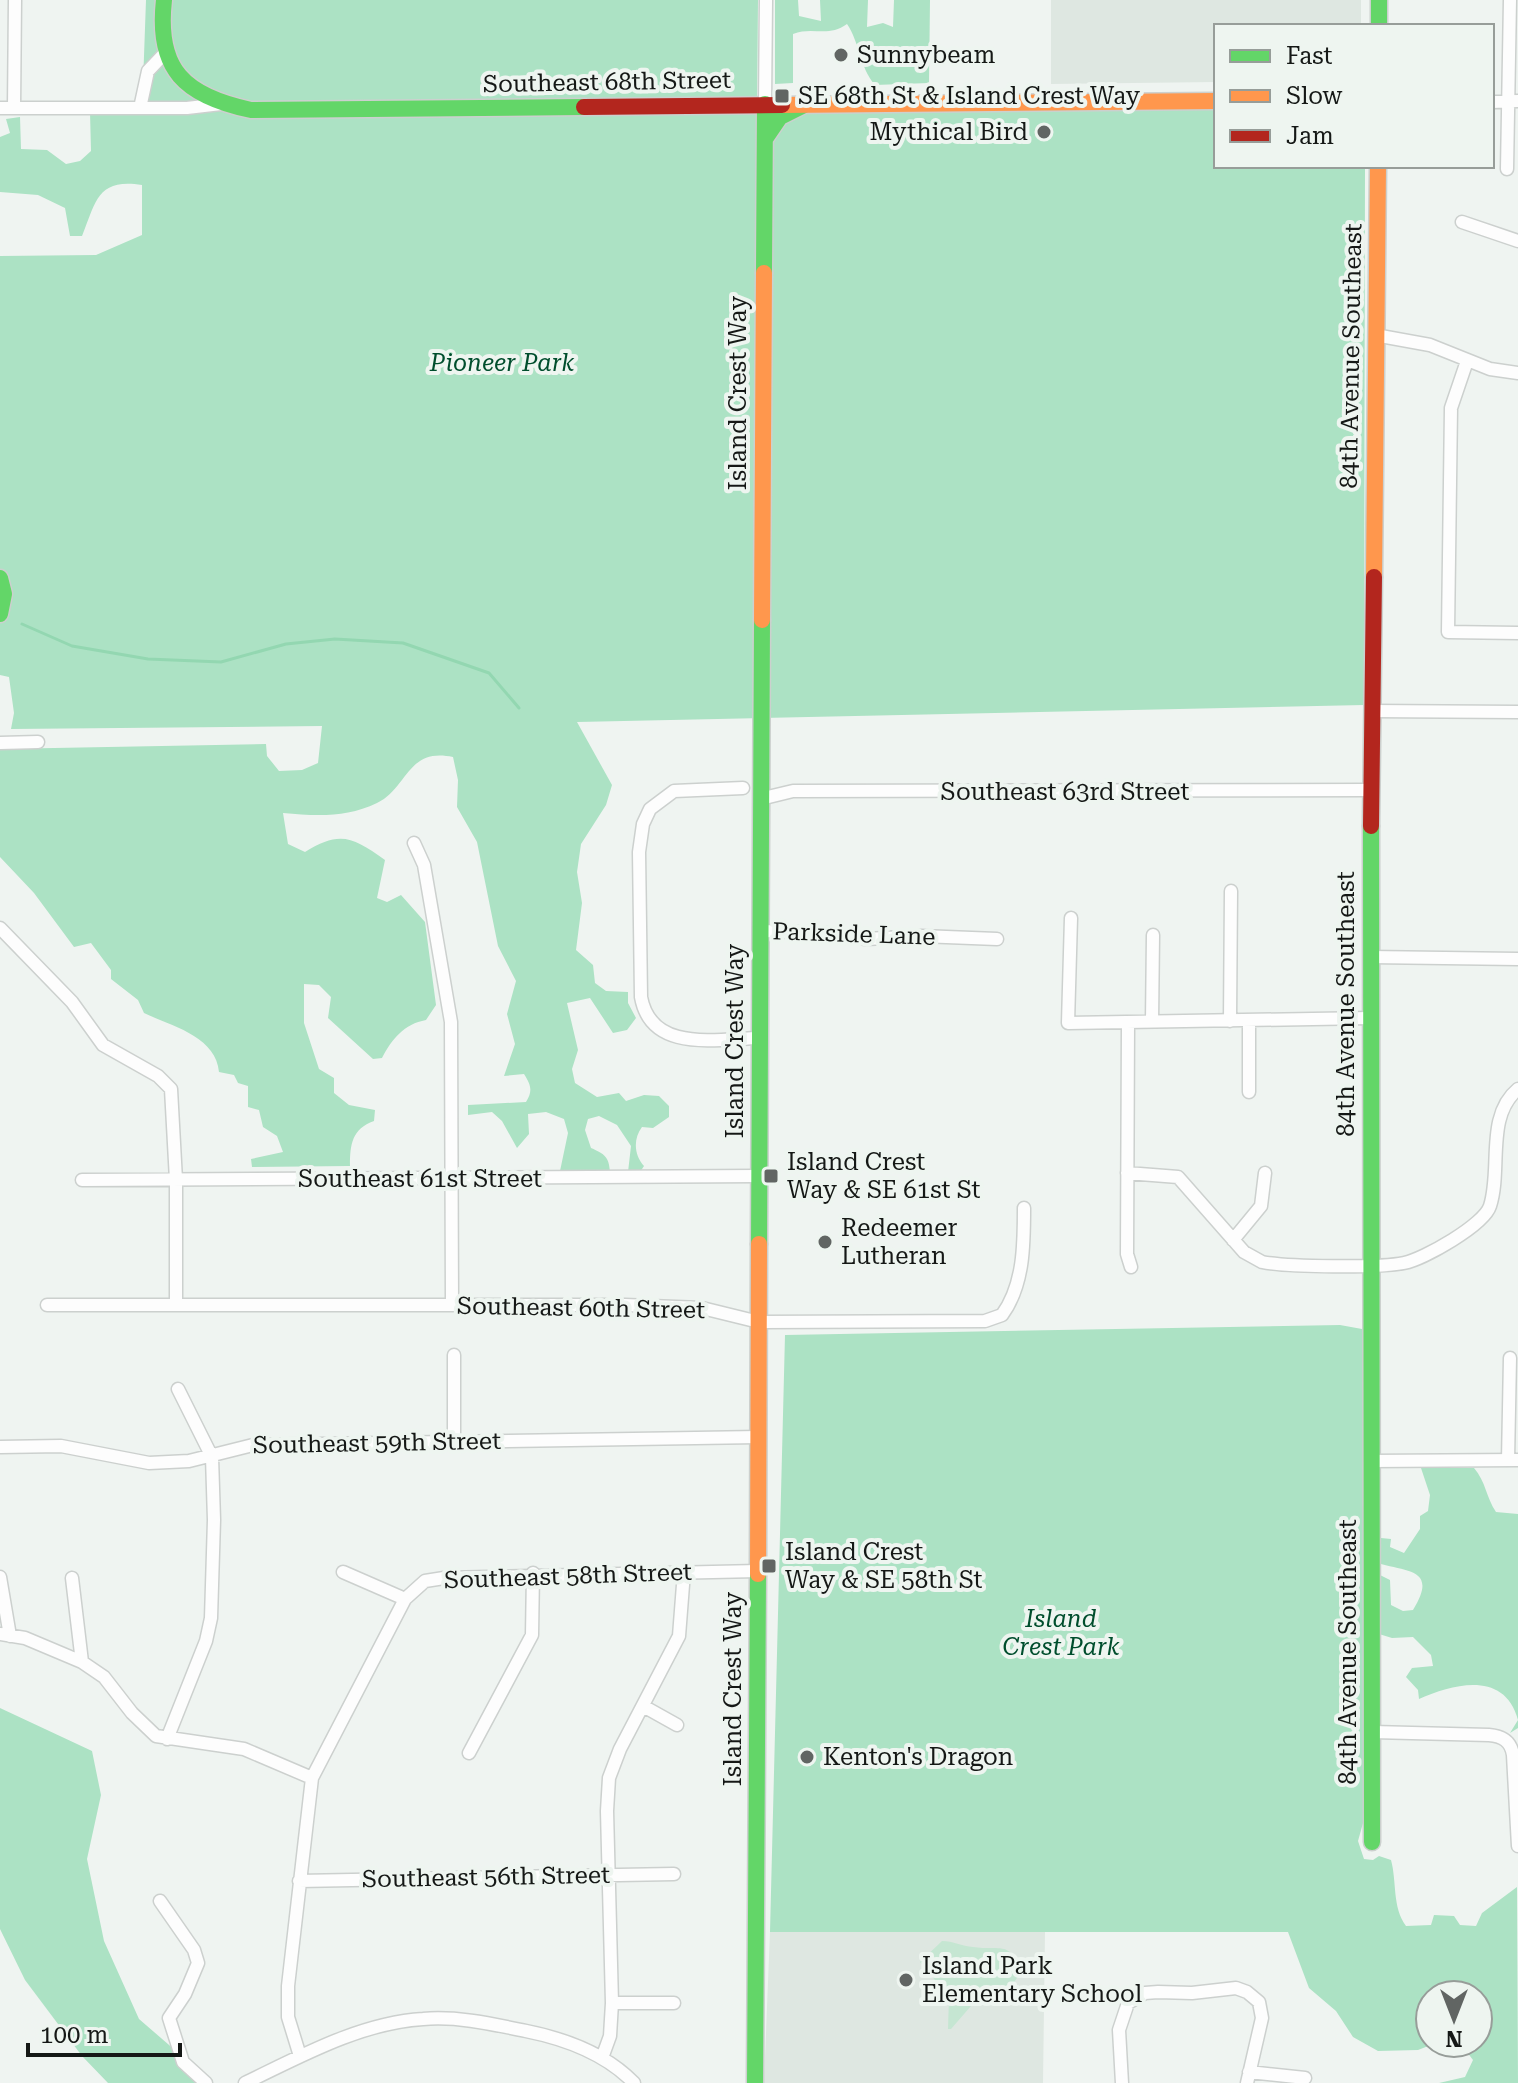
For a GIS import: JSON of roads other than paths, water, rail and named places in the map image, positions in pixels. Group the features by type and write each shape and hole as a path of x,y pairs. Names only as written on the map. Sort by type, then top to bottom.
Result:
{"street":[{"path":"14,108 15,0"},
{"path":"164,0 162,17 166,52 181,81 221,104"},
{"name":"Island Crest Way","path":"755,2083 766,0"},
{"path":"1379,0 1379,24"},
{"path":"1507,169 1514,101 1510,0"},
{"path":"140,108 148,71 166,52"},
{"name":"Southeast 68th Street","path":"0,108 140,108 221,104 267,111 1214,101"},
{"path":"1494,102 1514,101"},
{"path":"763,142 773,125 788,111 817,103"},
{"name":"84th Avenue Southeast","path":"1372,1842 1370,957 1378,168"},
{"path":"1462,222 1518,241"},
{"path":"1375,335 1430,345 1467,361 1518,373"},
{"path":"1467,361 1451,408 1448,632 1518,633"},
{"path":"0,578 4,602 0,614"},
{"path":"1371,711 1518,712"},
{"path":"0,743 38,742"},
{"path":"743,788 674,791 650,809 643,824 639,852 641,997 647,1017 657,1029 674,1038 759,1038"},
{"name":"Southeast 63rd Street","path":"760,799 793,791 1371,790"},
{"path":"414,843 424,865 451,1022 452,1305"},
{"path":"1230,1021 1231,891"},
{"path":"1071,918 1068,1023 1370,1018"},
{"path":"0,928 72,1002 103,1045 165,1081 173,1098 176,1305"},
{"name":"Parkside Lane","path":"759,931 825,933 866,939 921,936 997,939"},
{"path":"1152,1022 1153,935"},
{"path":"1370,957 1518,959"},
{"path":"1249,1020 1249,1092"},
{"path":"1128,1022 1127,1254 1131,1267"},
{"path":"1127,1173 1178,1177 1233,1240 1253,1258 1271,1264 1369,1264 1415,1259 1484,1216 1491,1202 1500,1117 1507,1098 1518,1089"},
{"path":"1233,1240 1261,1206 1265,1173"},
{"name":"Southeast 61st Street","path":"82,1180 758,1176"},
{"name":"Southeast 60th Street","path":"47,1305 702,1308 759,1322 899,1324 996,1319 1006,1310 1020,1271 1024,1208"},
{"path":"454,1355 454,1440"},
{"path":"1371,1461 1513,1460 1510,1358"},
{"path":"167,1739 202,1655 211,1618 212,1457 178,1389"},
{"name":"Southeast 59th Street","path":"0,1447 61,1446 114,1459 149,1463 212,1457 253,1445 758,1437"},
{"name":"Southeast 58th Street","path":"405,1599 425,1581 533,1573 758,1571"},
{"path":"300,2056 287,2005 312,1778 405,1599 343,1572"},
{"path":"602,2058 610,2036 612,2003 609,1778 613,1764 679,1636 684,1572"},
{"path":"469,1753 532,1635 533,1573"},
{"path":"0,1577 5,1635 58,1650 82,1662 114,1688 145,1727 167,1739 244,1749 312,1778"},
{"path":"72,1578 82,1662"},
{"path":"643,1706 677,1725"},
{"path":"1373,1732 1489,1735 1504,1739 1512,1746 1514,1829 1518,1846"},
{"name":"Southeast 56th Street","path":"299,1881 674,1874"},
{"path":"160,1901 197,1955 197,1970 169,2018 183,2062 206,2083"},
{"path":"1122,2083 1118,2048 1122,2016 1128,2003 1136,1997 1158,1992 1192,1993 1236,1988 1254,1996 1259,2002 1262,2018 1248,2077 1305,2078"},
{"path":"612,2003 674,2003"},
{"path":"245,2083 353,2034 392,2023 452,2018 559,2039 602,2058 634,2083"}],"waterway":[{"path":"22,624 72,646 148,659 221,662 286,644 335,639 403,643 489,673 519,708"}],"place":[{"name":"Sunnybeam","path":"841,55"},
{"name":"SE 68th St & Island Crest Way","path":"782,96"},
{"name":"Mythical Bird","path":"1044,132"},
{"name":"Island Crest Way & SE 61st St","path":"771,1176"},
{"name":"Redeemer Lutheran","path":"825,1242"},
{"name":"Island Crest Way & SE 58th St","path":"769,1566"},
{"name":"Kenton's Dragon","path":"807,1757"},
{"name":"Island Park Elementary School","path":"906,1980"}],"park label":[{"name":"Pioneer Park","path":"502,363"},
{"name":"Island Crest Park","path":"1061,1633"}]}
